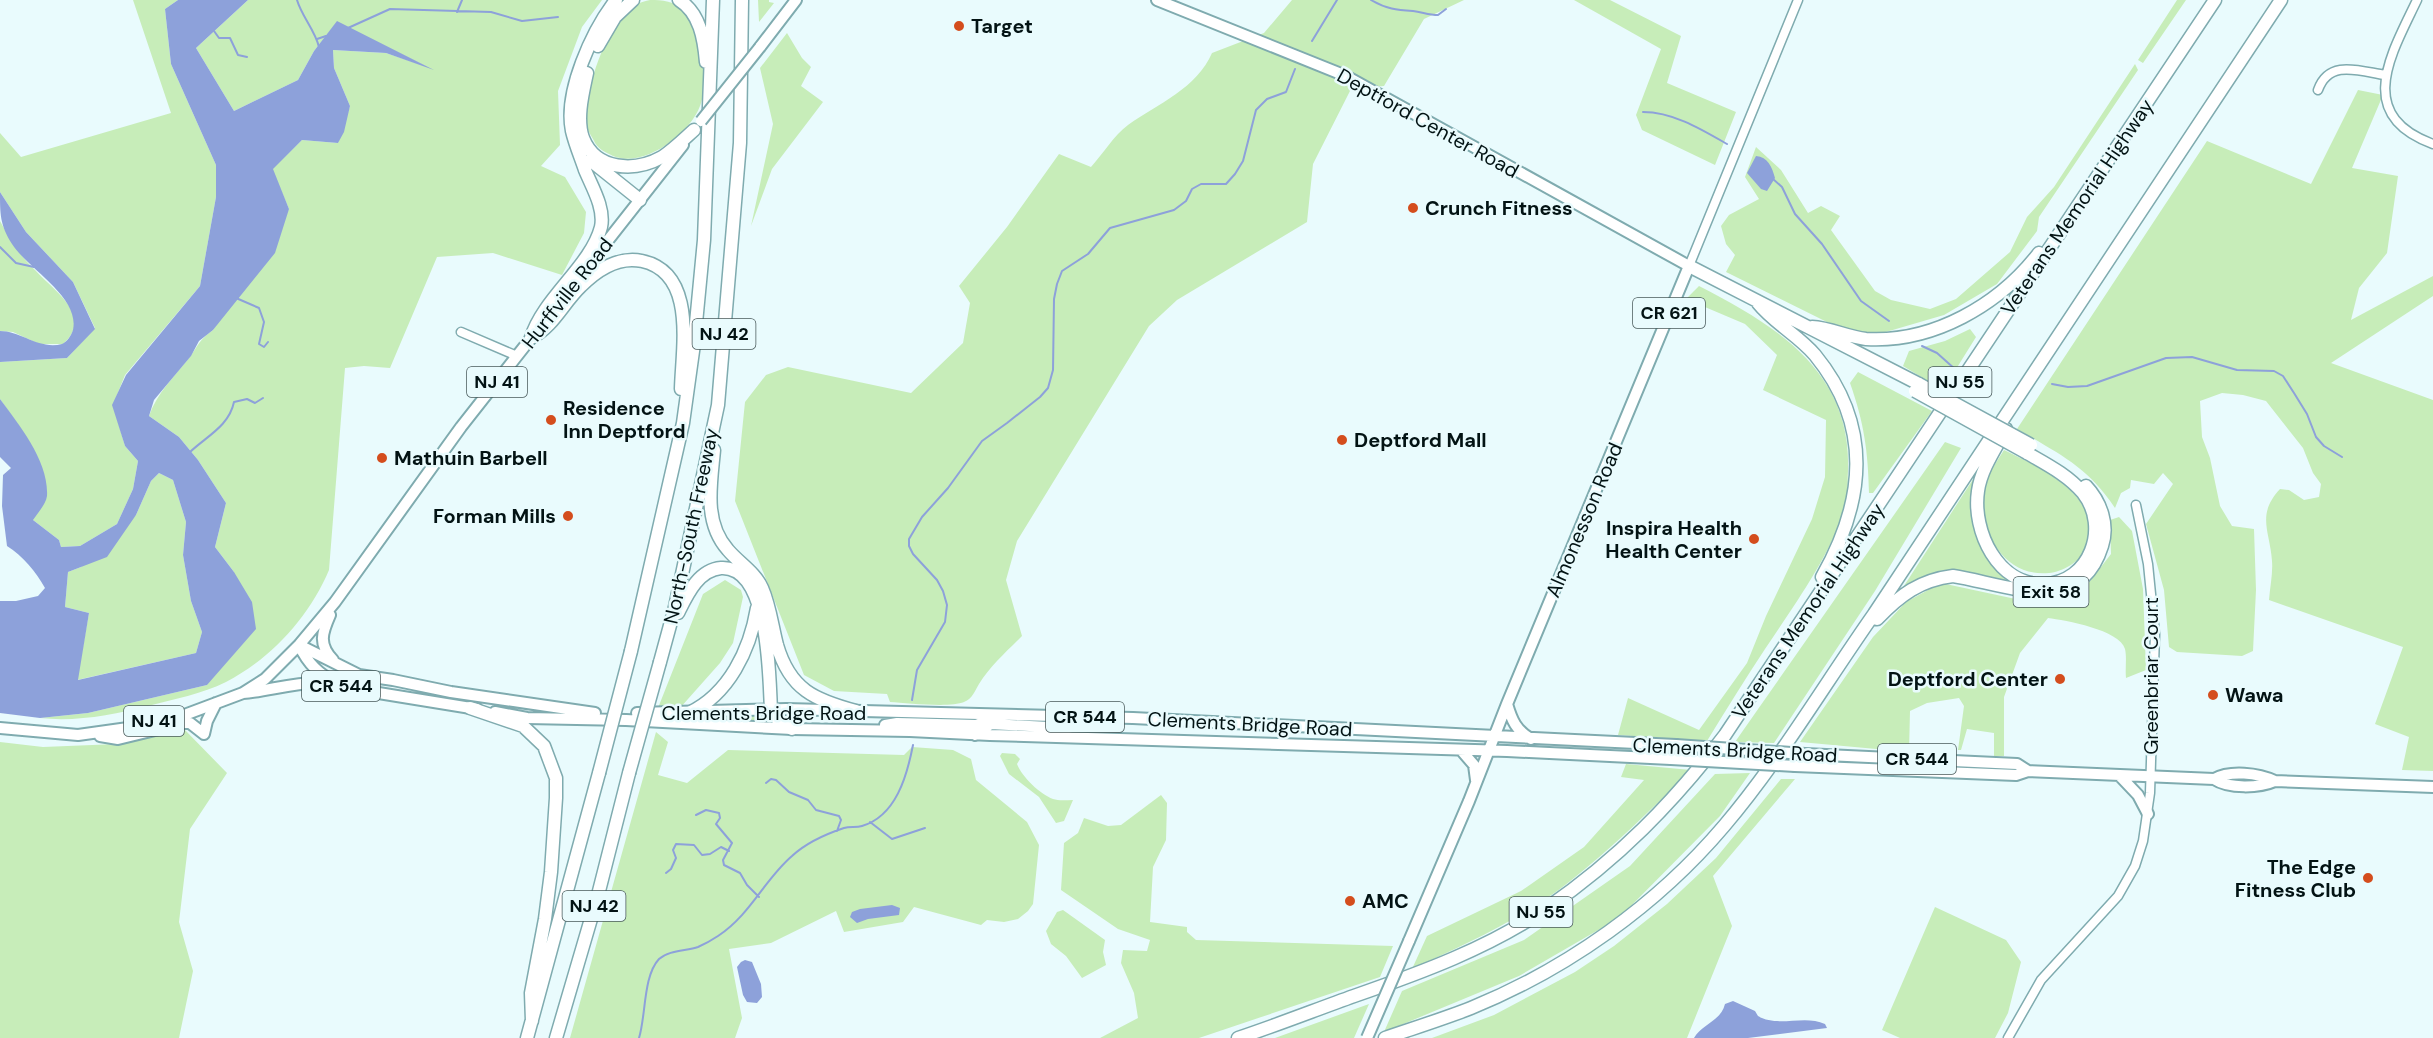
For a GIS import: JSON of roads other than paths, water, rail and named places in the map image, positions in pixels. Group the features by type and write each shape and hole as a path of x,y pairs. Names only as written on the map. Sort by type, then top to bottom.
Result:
{"highway":[{"path":"531,338 535,323 578,267 601,226 601,209 572,133 571,119 576,85 593,37 616,0"},
{"path":"633,0 615,17 603,36 586,75 580,117 582,137 592,152 605,162 621,167 633,167 663,157 698,126"},
{"path":"679,0 693,13 701,29 711,102"},
{"name":"North-South Freeway","path":"527,1038 631,651 683,423 704,240 711,102 713,0"},
{"name":"North-South Freeway","path":"556,1038 598,895 675,607 718,405 740,152 742,0"},
{"name":"Veterans Memorial Highway","path":"1238,1038 1406,977 1473,948 1546,909 1594,874 1659,814 1699,769 1725,735 2215,0"},
{"name":"NJ 55","path":"1385,1038 1471,1007 1543,973 1591,944 1648,901 1706,847 1741,806 1864,628 2281,0"},
{"path":"578,149 640,200"},
{"name":"Exit 58","path":"1812,327 1824,327 1865,339 1904,336 1947,324 1980,308 2009,287 2021,275 2109,158"},
{"path":"531,338 545,331 581,285 607,267 614,263 633,260 656,265 672,279 681,302 683,423"},
{"path":"1689,266 1780,315 1794,326 1917,388"},
{"path":"1758,303 1768,316 1801,341 1826,370 1844,403 1855,442 1856,487 1849,519 1812,594 1811,607"},
{"name":"Exit 58","path":"1780,315 1812,327 1917,388 2065,467 2082,481 2096,499 2103,519 2103,541 2095,563 2088,573 2067,587 2047,593 2031,592 1953,576 1931,579 1899,598 1864,628"},
{"path":"2019,397 2013,416 1981,479 1978,492 1978,516 1989,549 2006,571 2025,582 2045,585 2068,577 2087,560 2095,538 2094,517 2083,494 2073,483 2029,449"},
{"path":"718,405 710,495 712,523 715,531 727,549 759,582 768,607 777,646 794,681 816,699 856,711"},
{"path":"660,662 688,593 702,576 726,568 737,572 748,582 758,604 768,660 771,710 778,720 792,729"},
{"path":"689,713 706,704 731,676 742,657 755,621 758,604"},
{"path":"470,708 523,726 544,746 556,778 551,872 531,993 532,1020"}],"main road":[{"name":"Hurffville Road","path":"299,645 335,602 437,460 517,356 796,0"},
{"name":"Deptford Center Road","path":"1157,0 1346,76 1689,266"},
{"name":"Almonesson Road","path":"1367,1038 1476,784 1689,266"},
{"path":"335,602 322,633 322,646 337,665"},
{"name":"Clements Bridge Road","path":"299,645 358,675 451,693 590,713 771,710 1133,718 2017,764 2028,771"},
{"name":"Clements Bridge Road","path":"299,645 306,660 317,671 330,680 349,688"},
{"name":"Clements Bridge Road","path":"0,728 90,735 187,714 243,693 265,679 299,645"},
{"name":"Clements Bridge Road","path":"243,693 267,691 296,683 317,683 527,718 626,720 792,729 1489,751 2016,776 2028,771 2214,779 2223,774 2231,774 2264,776 2275,781 2433,787"},
{"path":"90,735 118,739 184,723 190,723 204,734 207,721 216,703"},
{"path":"1507,704 1513,724 1520,732 1532,739"},
{"path":"855,730 897,723 976,725 991,715"},
{"path":"975,735 991,724 1065,728 1133,718"},
{"path":"1461,750 1474,765 1476,784"},
{"path":"2118,775 2136,792 2148,814"}],"street":[{"name":"Almonesson Road","path":"1689,266 1798,0"},
{"path":"2417,0 2389,59 2385,75 2387,99 2395,117 2411,134 2433,144"},
{"path":"2318,90 2327,74 2336,70 2346,69 2385,75"},
{"path":"461,332 517,356"},
{"name":"Greenbriar Court","path":"2008,1038 2041,980 2118,896 2135,866 2148,814 2155,620 2148,564 2136,506"}],"water":[{"path":"178,0 248,0 196,48 234,111 298,80 314,51 337,21 434,70 386,53 333,50 334,68 350,106 344,132 338,143 302,140 273,169 289,209 275,253 213,330 199,341 191,356 154,400 149,416 179,437 198,460 226,503 215,547 234,572 252,602 256,629 207,685 88,713 40,718 0,713 0,601 16,601 38,596 45,588 29,565 7,546 2,506 3,475 11,468 0,457 0,399 31,444 43,470 47,496 33,520 59,540 61,547 80,546 117,524 133,489 138,461 125,446 112,405 126,375 200,286 216,197 216,165 171,64 165,9","holes":["159,473 173,480 186,522 183,555 191,601 202,632 196,653 78,680 89,613 65,607 68,572 107,557 136,515 151,481"]},
{"path":"1756,156 1766,160 1774,174 1775,178 1767,191 1761,189 1747,173"},
{"path":"0,192 26,232 73,282 95,329 67,358 0,362 0,331 38,343 62,344 73,330 73,318 69,306 61,295 12,244 2,219"},
{"path":"892,905 900,908 899,915 868,919 857,923 850,917 852,912 860,909"},
{"path":"745,960 752,962 761,984 762,997 757,1003 747,1002 743,995 737,967"},
{"path":"1733,1001 1766,1019 1817,1021 1825,1024 1827,1028 1748,1038 1694,1038 1720,1015 1725,1004"}],"waterway":[{"path":"297,0 319,47"},
{"path":"457,12 462,0"},
{"path":"1312,41 1337,0"},
{"path":"1371,0 1392,8 1432,15 1438,15 1446,9"},
{"path":"348,28 390,9 491,12 522,21 558,17"},
{"path":"214,31 219,38 230,38 238,55 247,57"},
{"path":"317,39 326,36"},
{"path":"912,700 917,670 945,622 947,605 937,580 913,554 909,546 909,539 922,517 948,488 982,441 1040,397 1048,388 1053,370 1054,299 1062,271 1088,254 1110,228 1174,210 1186,201 1192,189 1201,184 1226,184 1243,161 1256,110 1267,99 1286,92 1295,69"},
{"path":"1643,112 1676,118 1727,144"},
{"path":"1773,179 1782,187 1795,214 1822,244 1861,301 1889,321"},
{"path":"0,247 16,263 34,267"},
{"path":"236,298 259,308 264,322 259,344 264,347 268,342"},
{"path":"1922,346 1937,353 1956,370"},
{"path":"2052,384 2068,387 2087,386 2166,358 2192,357 2237,370 2274,371 2283,376 2294,393 2307,414 2316,437 2324,446 2342,457"},
{"path":"190,452 222,424 234,402 247,399 255,403 263,398"},
{"path":"639,1038 647,986 659,959 673,952 701,946 730,927 740,918 782,865 816,839 846,827 858,827 874,821 891,804 898,793 913,745"},
{"path":"766,783 771,779 776,780 789,792 808,800 816,810 839,816 841,820 837,831"},
{"path":"696,815 706,810 719,813 720,818 716,824 732,843 723,860 724,865 740,873 747,885 759,897"},
{"path":"870,822 892,839 925,828"},
{"path":"666,873 671,869 676,858 673,850 676,844 694,845 702,855 710,854 721,847 729,851"}],"place":[{"name":"Target","path":"959,26"},
{"name":"Crunch Fitness","path":"1413,208"},
{"name":"Residence Inn Deptford","path":"551,420"},
{"name":"Deptford Mall","path":"1342,440"},
{"name":"Mathuin Barbell","path":"382,458"},
{"name":"Forman Mills","path":"568,516"},
{"name":"Inspira Health Health Center","path":"1754,539"},
{"name":"Deptford Center","path":"2060,679"},
{"name":"Wawa","path":"2213,695"},
{"name":"The Edge Fitness Club","path":"2368,878"},
{"name":"AMC","path":"1350,901"}]}
